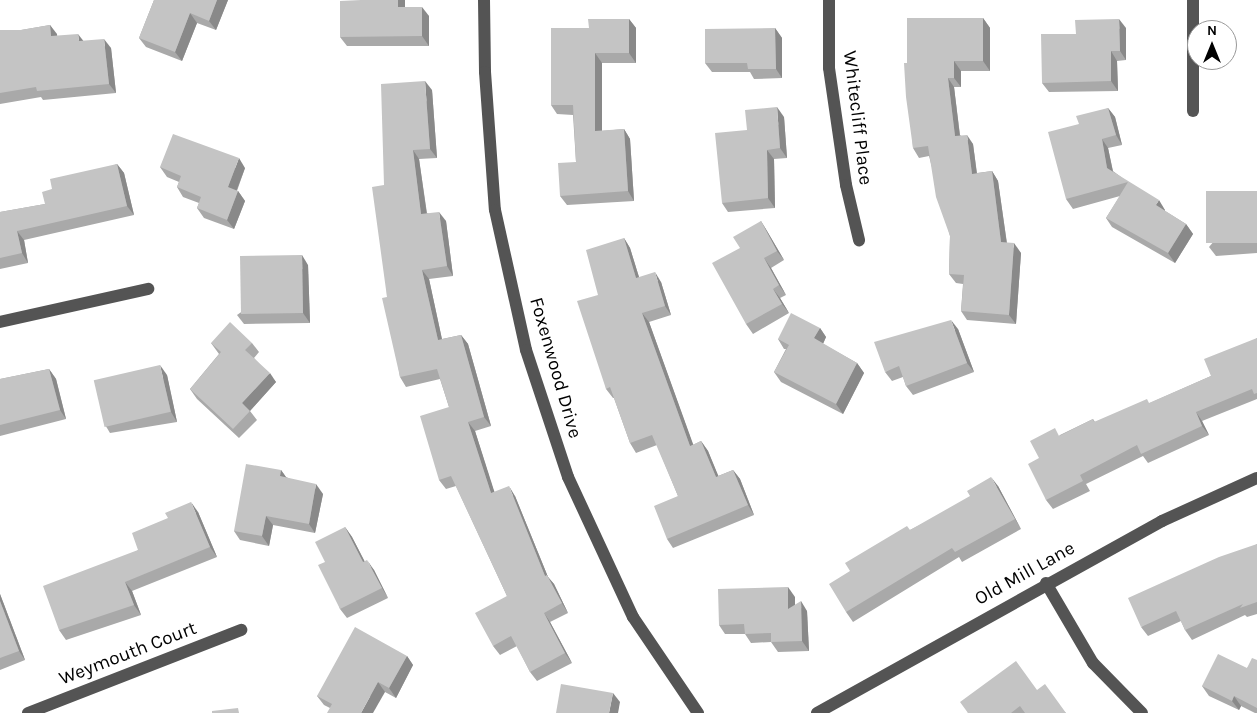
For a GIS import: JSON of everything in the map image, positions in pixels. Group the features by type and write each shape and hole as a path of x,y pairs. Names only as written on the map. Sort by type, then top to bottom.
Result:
{"street":[{"name":"Foxenwood Drive","path":"484,0 485,72 495,210 526,350 568,477 633,617 698,713"},
{"name":"Whitecliff Place","path":"829,0 829,68 846,186 859,240"},
{"path":"1193,0 1193,111"},
{"path":"0,322 148,290"},
{"name":"Old Mill Lane","path":"817,713 1162,521 1257,478"},
{"path":"1046,584 1093,663 1142,713"},
{"name":"Weymouth Court","path":"28,713 242,630"}],"building":[{"path":"154,0 217,0 209,21 190,13 175,52 139,38"},
{"path":"398,0 398,7 422,7 422,36 340,37 340,1"},
{"path":"907,18 983,18 983,61 954,61 954,78 948,78 955,136 967,135 972,174 992,171 1001,242 1014,243 1009,315 961,311 964,275 949,274 950,236 936,197 928,146 913,148 906,97 904,63 907,63"},
{"path":"588,19 629,19 629,53 595,53 595,131 624,129 628,191 560,196 558,163 576,162 573,105 551,105 551,28 589,28"},
{"path":"1119,19 1120,51 1111,51 1111,81 1042,83 1041,34 1076,34 1075,20"},
{"path":"50,25 51,36 78,34 79,41 104,39 109,84 37,91 36,87 0,93 0,30 21,30"},
{"path":"775,28 776,69 748,69 747,63 705,63 705,29"},
{"path":"425,81 430,149 413,150 421,214 439,212 447,266 422,270 438,340 461,335 484,417 468,422 491,493 509,486 545,576 547,575 562,603 544,613 565,653 530,672 511,636 493,646 475,613 507,596 451,476 439,480 420,416 449,407 437,369 400,377 382,298 387,297 372,187 384,185 381,84"},
{"path":"777,107 780,148 767,150 768,198 722,203 715,133 747,130 745,110"},
{"path":"1108,108 1116,135 1102,139 1107,168 1159,200 1156,205 1186,224 1168,253 1106,218 1128,182 1066,199 1048,132 1079,124 1076,116"},
{"path":"173,134 239,158 228,187 238,191 227,220 197,208 201,197 177,187 181,176 160,167"},
{"path":"117,164 127,206 17,231 22,253 0,258 0,212 45,204 42,192 52,189 50,179"},
{"path":"1206,191 1257,191 1257,243 1206,243"},
{"path":"761,221 777,251 764,258 779,285 773,289 782,304 746,324 712,263 740,248 733,237"},
{"path":"624,238 636,278 655,272 665,306 642,313 690,446 701,441 716,477 733,470 748,505 667,539 654,506 678,496 652,435 630,443 610,387 606,389 577,301 598,295 586,250"},
{"path":"302,255 303,313 241,314 240,256"},
{"path":"791,313 820,328 814,338 857,363 836,404 774,372 789,345 778,339"},
{"path":"951,320 967,363 906,386 899,366 885,372 874,342"},
{"path":"230,322 252,343 245,350 270,373 242,403 250,411 233,429 190,389 221,352 211,343"},
{"path":"1257,338 1257,393 1254,394 1252,389 1196,412 1202,426 1141,454 1137,445 1080,475 1083,481 1046,500 1028,464 1039,458 1030,441 1055,428 1059,436 1093,419 1094,422 1147,399 1149,403 1211,376 1204,359"},
{"path":"160,365 171,412 105,427 94,380"},
{"path":"49,369 60,410 0,425 0,379"},
{"path":"246,464 281,470 280,476 316,484 309,524 266,516 262,536 234,531"},
{"path":"991,477 1015,519 955,552 952,548 846,612 829,584 850,571 845,563 907,526 910,530 970,496 967,491"},
{"path":"191,502 210,547 125,582 134,605 59,630 43,586 138,550 132,533 168,518 165,513"},
{"path":"345,527 363,562 367,560 382,588 340,609 318,565 325,562 315,542"},
{"path":"1257,544 1257,602 1240,608 1243,604 1185,630 1176,611 1141,627 1128,598 1219,557"},
{"path":"788,587 788,609 801,601 802,641 771,642 771,633 745,634 744,624 719,625 718,589"},
{"path":"0,601 19,651 0,658"},
{"path":"355,627 407,656 389,688 378,682 361,713 327,713 332,704 317,696"},
{"path":"1218,654 1247,668 1252,658 1257,660 1257,708 1234,696 1232,701 1202,686"},
{"path":"1016,661 1037,690 1045,684 1066,713 1025,713 1020,706 1011,713 968,713 960,702"},
{"path":"561,684 613,693 609,713 556,713"},
{"path":"238,708 239,713 212,713 212,711"}]}
